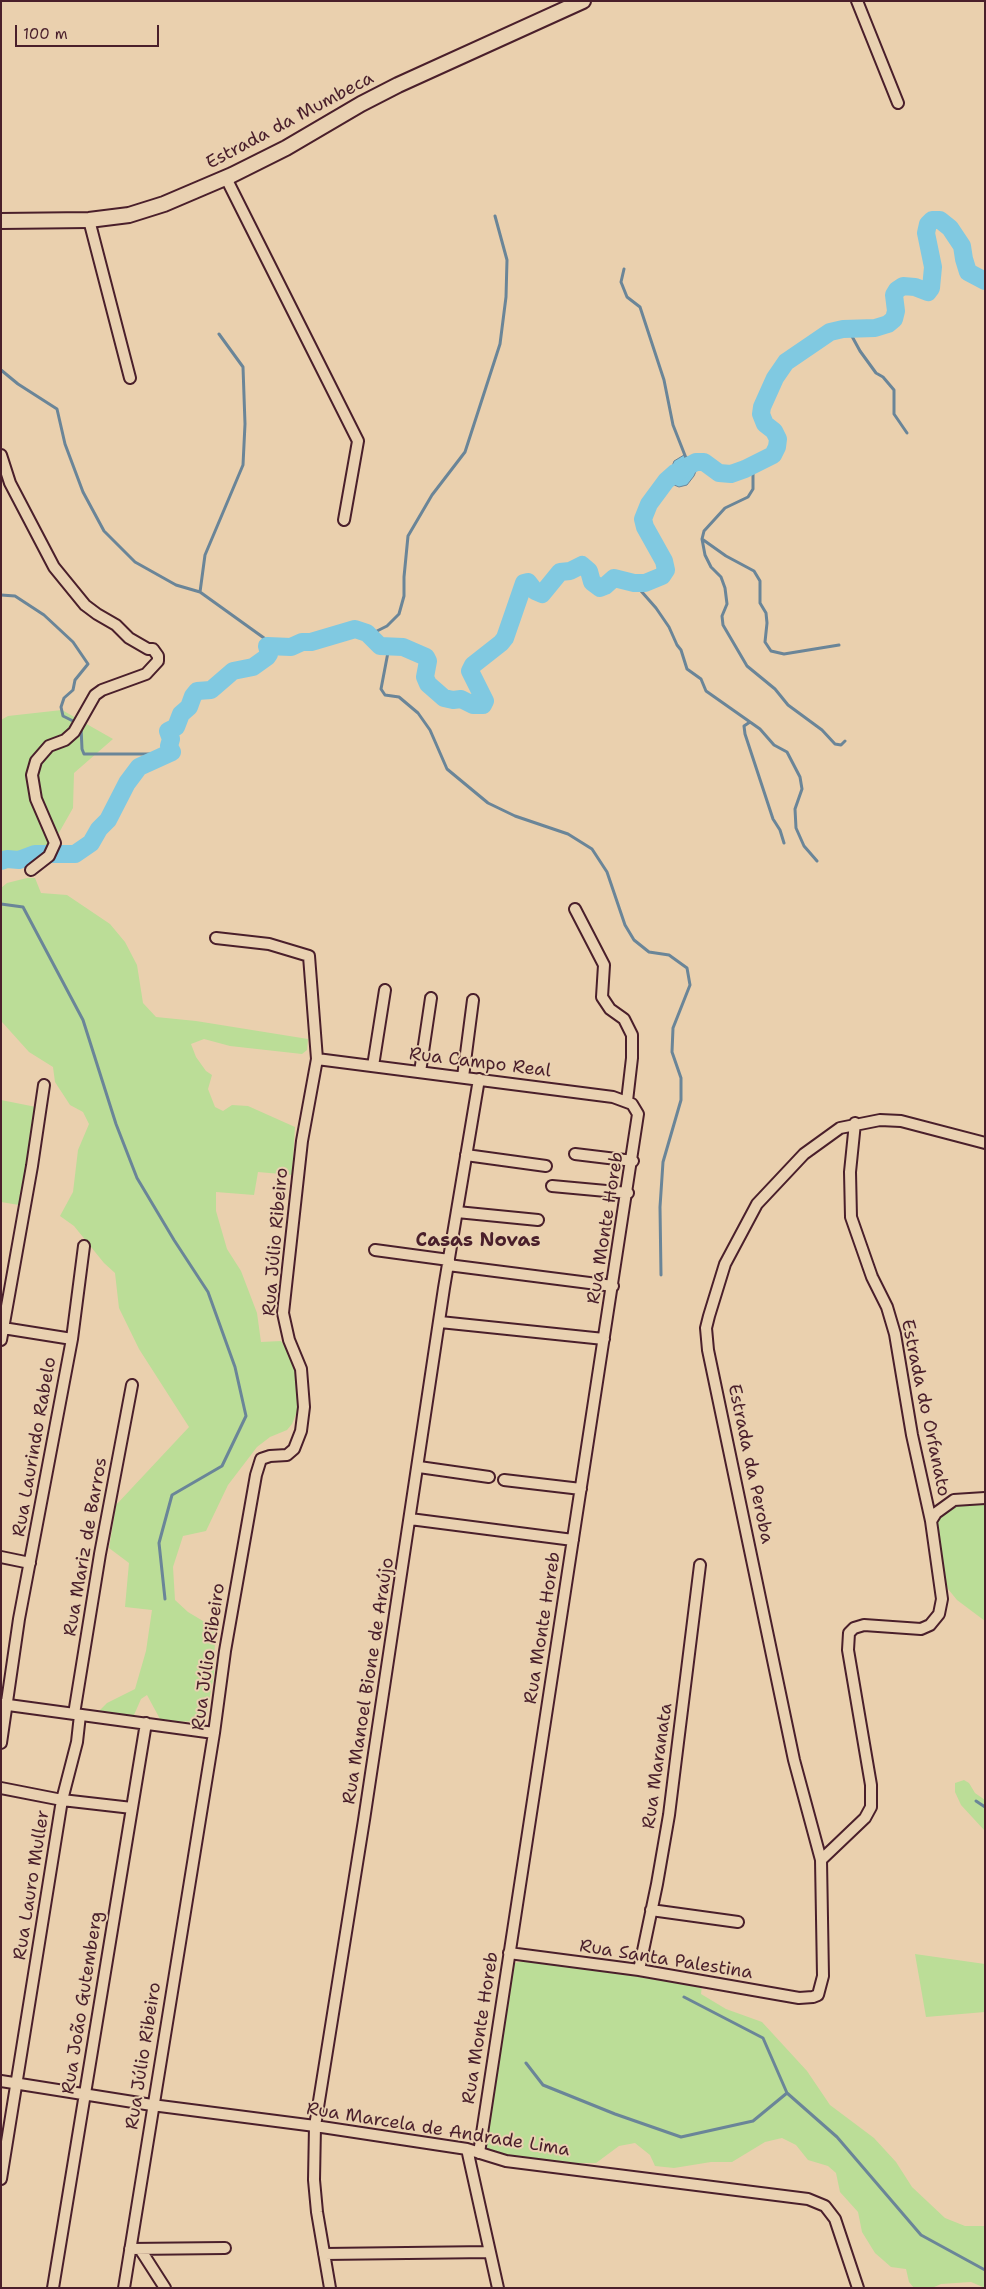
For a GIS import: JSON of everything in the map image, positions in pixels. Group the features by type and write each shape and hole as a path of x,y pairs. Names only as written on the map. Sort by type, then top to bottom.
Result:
{"main road":[{"name":"Estrada da Mumbeca","path":"1,221 89,220 129,215 164,204 226,178 286,148 391,89 583,1"}],"street":[{"path":"857,1 898,103"},
{"path":"226,178 358,441 344,520"},
{"path":"89,220 130,378"},
{"path":"1,455 12,488 54,567 85,605 116,625 129,638 148,649 153,649 158,656 158,661 146,674 102,690 95,695 75,729 65,740 49,746 36,761 32,775 34,789 55,843 52,852 31,870"},
{"path":"575,909 604,965 602,997 610,1009 624,1019 632,1035 632,1058 627,1101"},
{"path":"216,938 270,944 310,956 317,1059"},
{"path":"373,1066 385,990"},
{"path":"420,1072 431,998"},
{"path":"463,1077 472,1000"},
{"name":"Rua Campo Real","path":"317,1059 602,1095 627,1101 637,1108"},
{"name":"Rua Júlio Ribeiro","path":"124,2288 135,2249 152,2105 214,1733 233,1598 259,1464 265,1457 287,1456 301,1431 304,1394 301,1368 289,1340 283,1313 302,1141 317,1059"},
{"name":"Rua Manoel Bione de Araújo","path":"330,2288 314,2180 315,2126 419,1467 448,1263 479,1079"},
{"path":"1,1340 34,1158 44,1086"},
{"name":"Rua Monte Horeb","path":"479,2153 628,1193 639,1119 637,1108"},
{"name":"Estrada da Peroba","path":"818,1995 823,1976 821,1860 794,1760 708,1350 706,1328 708,1316 725,1264 757,1204 804,1154 840,1128 880,1120 901,1121 985,1143"},
{"name":"Estrada do Orfanato","path":"821,1860 865,1818 870,1807 870,1771 848,1650 849,1633 854,1628 864,1625 921,1629 930,1625 939,1614 942,1599 931,1521 912,1435 895,1334 887,1307 872,1278 851,1217 850,1172 855,1124"},
{"path":"575,1154 632,1161"},
{"path":"466,1155 546,1166"},
{"path":"552,1186 628,1193"},
{"path":"456,1212 538,1220"},
{"name":"Rua Laurindo Rabelo","path":"1,1743 4,1704 72,1339 84,1246"},
{"path":"375,1250 448,1263 613,1286"},
{"path":"440,1322 604,1339"},
{"path":"3,1328 72,1339"},
{"name":"Rua Mariz de Barros","path":"77,1715 100,1554 132,1385"},
{"path":"419,1467 489,1476"},
{"path":"504,1480 582,1489"},
{"path":"931,1521 936,1513 954,1500 985,1498"},
{"path":"410,1519 574,1540"},
{"path":"1,1557 30,1563"},
{"name":"Rua Maranata","path":"639,1970 670,1806 700,1565"},
{"path":"4,1704 214,1733"},
{"name":"Rua Lauro Muller","path":"1,2179 62,1800 75,1749 77,1715"},
{"name":"Rua João Gutemberg","path":"53,2288 146,1724"},
{"path":"1,1788 62,1800 132,1808"},
{"path":"651,1910 738,1922"},
{"name":"Rua Santa Palestina","path":"509,1953 639,1970 799,1998 818,1995"},
{"name":"Rua Marcela de Andrade Lima","path":"1,2081 152,2105 315,2126 467,2149 506,2162 808,2199 825,2206 835,2219 858,2288"},
{"path":"467,2149 498,2288"},
{"path":"135,2249 225,2248"},
{"path":"135,2249 166,2288"},
{"path":"324,2254 490,2252"}],"green space":[{"path":"62,710 113,739 74,773 73,808 52,845 1,864 1,720 8,716"},
{"path":"35,878 41,893 67,895 110,924 125,942 137,965 143,1003 156,1017 196,1021 308,1039 307,1050 302,1054 230,1046 204,1039 191,1044 196,1057 206,1071 212,1075 208,1089 215,1107 223,1111 232,1105 248,1106 295,1127 292,1175 258,1172 254,1195 216,1192 216,1211 227,1249 241,1271 257,1313 261,1342 281,1341 296,1364 299,1386 298,1409 292,1424 287,1430 270,1437 257,1447 228,1485 206,1531 183,1536 173,1567 175,1600 188,1612 213,1627 215,1636 214,1674 207,1713 199,1721 167,1722 160,1719 147,1695 141,1699 134,1715 98,1712 107,1703 135,1689 146,1651 152,1610 125,1607 129,1563 109,1548 116,1505 189,1427 139,1349 119,1308 115,1273 104,1263 74,1226 60,1216 73,1192 78,1150 89,1124 83,1112 70,1105 55,1082 53,1067 29,1052 2,1022 1,888 7,883"},
{"path":"1,1100 36,1107 19,1205 1,1202"},
{"path":"985,1502 985,1621 957,1600 948,1589 936,1532 937,1522 942,1513 954,1505"},
{"path":"964,1780 969,1783 975,1793 985,1800 985,1831 961,1805 955,1792 955,1783"},
{"path":"915,1954 985,1964 985,2012 926,2017"},
{"path":"530,1960 702,1985 701,1994 726,2009 762,2022 807,2071 830,2105 874,2138 896,2162 912,2187 945,2218 965,2226 985,2226 985,2288 971,2282 941,2284 932,2288 914,2288 909,2282 906,2269 891,2267 875,2253 862,2232 858,2212 840,2192 836,2173 828,2166 808,2160 796,2145 782,2138 765,2142 732,2162 711,2162 674,2168 655,2166 650,2155 635,2143 619,2146 596,2163 563,2163 500,2156 485,2151 511,1967 515,1963"}],"water":[{"path":"684,455 696,462 698,467 687,485 679,487 674,485 671,469 674,461"}],"waterway":[{"path":"369,635 387,626 399,614 404,596 408,536 432,495 465,452 500,344 506,297 507,260 495,216"},
{"path":"1,861 7,859 19,860 35,854 75,854 91,843 99,829 108,820 127,783 139,767 172,752 169,746 171,739 168,731 176,727 181,714 189,707 197,691 211,690 233,671 253,667 267,657 269,654 267,646 291,647 302,642 311,642 355,629 367,633 380,646 403,647 426,657 428,661 425,677 428,684 444,698 461,699 473,705 483,705 485,701 470,671 473,665 505,638 524,583 528,582 535,591 542,594 560,572 570,571 582,565 589,571 592,582 600,588 614,578 634,583 645,583 662,576 666,570 664,561 645,527 643,519 649,504 666,481 675,473 696,462 704,462 719,473 731,474 773,455 778,439 774,431 765,424 761,414 762,407 775,378 786,362 830,332 843,329 875,328 888,324 894,319 896,311 894,295 903,286 915,287 928,292 931,288 933,267 926,233 928,224 932,220 940,220 950,228 962,246 968,272 985,281"},
{"path":"624,269 621,282 627,297 640,307 664,380 673,425 686,458"},
{"path":"848,329 860,351 876,373 883,377 894,390 894,414 907,433"},
{"path":"200,592 205,555 243,465 245,424 243,367 219,334"},
{"path":"1,370 18,384 57,409 65,444 83,492 104,531 135,562 176,585 200,592 264,638 269,645"},
{"path":"753,465 753,489 748,497 725,508 704,531 702,539 705,555 711,567 721,577 725,588 727,604 722,616 723,625 747,666 775,689 788,705 822,730 835,744 841,745 845,741"},
{"path":"702,539 726,556 754,571 760,581 760,603 766,613 765,642 771,651 784,654 839,645"},
{"path":"634,583 656,608 669,627 681,650 687,669 701,679 706,691 760,729 774,745 787,752 800,777 802,789 795,809 796,828 804,846 817,861"},
{"path":"1,595 15,596 44,615 73,642 88,664 75,680 73,690 64,698 61,707 63,716 77,723"},
{"path":"389,647 381,689 385,695 399,697 418,713 430,730 447,769 488,803 515,816 568,834 592,849 607,872 625,925 634,940 649,952 669,955 687,968 690,985 673,1028 672,1052 681,1078 681,1100 663,1162 660,1207 661,1275"},
{"path":"750,722 744,726 745,734 773,819 780,830 784,843"},
{"path":"81,727 84,754 166,754"},
{"path":"1,904 23,907 83,1020 116,1124 137,1178 208,1292 235,1367 246,1416 222,1466 172,1495 159,1543 165,1599"},
{"path":"976,1801 985,1807"},
{"path":"684,1997 763,2038 787,2093 837,2137 921,2235 985,2270"},
{"path":"526,2063 543,2085 615,2114 681,2137 753,2121 787,2093"}],"district":[{"name":"Casas Novas","path":"478,1241"}]}
